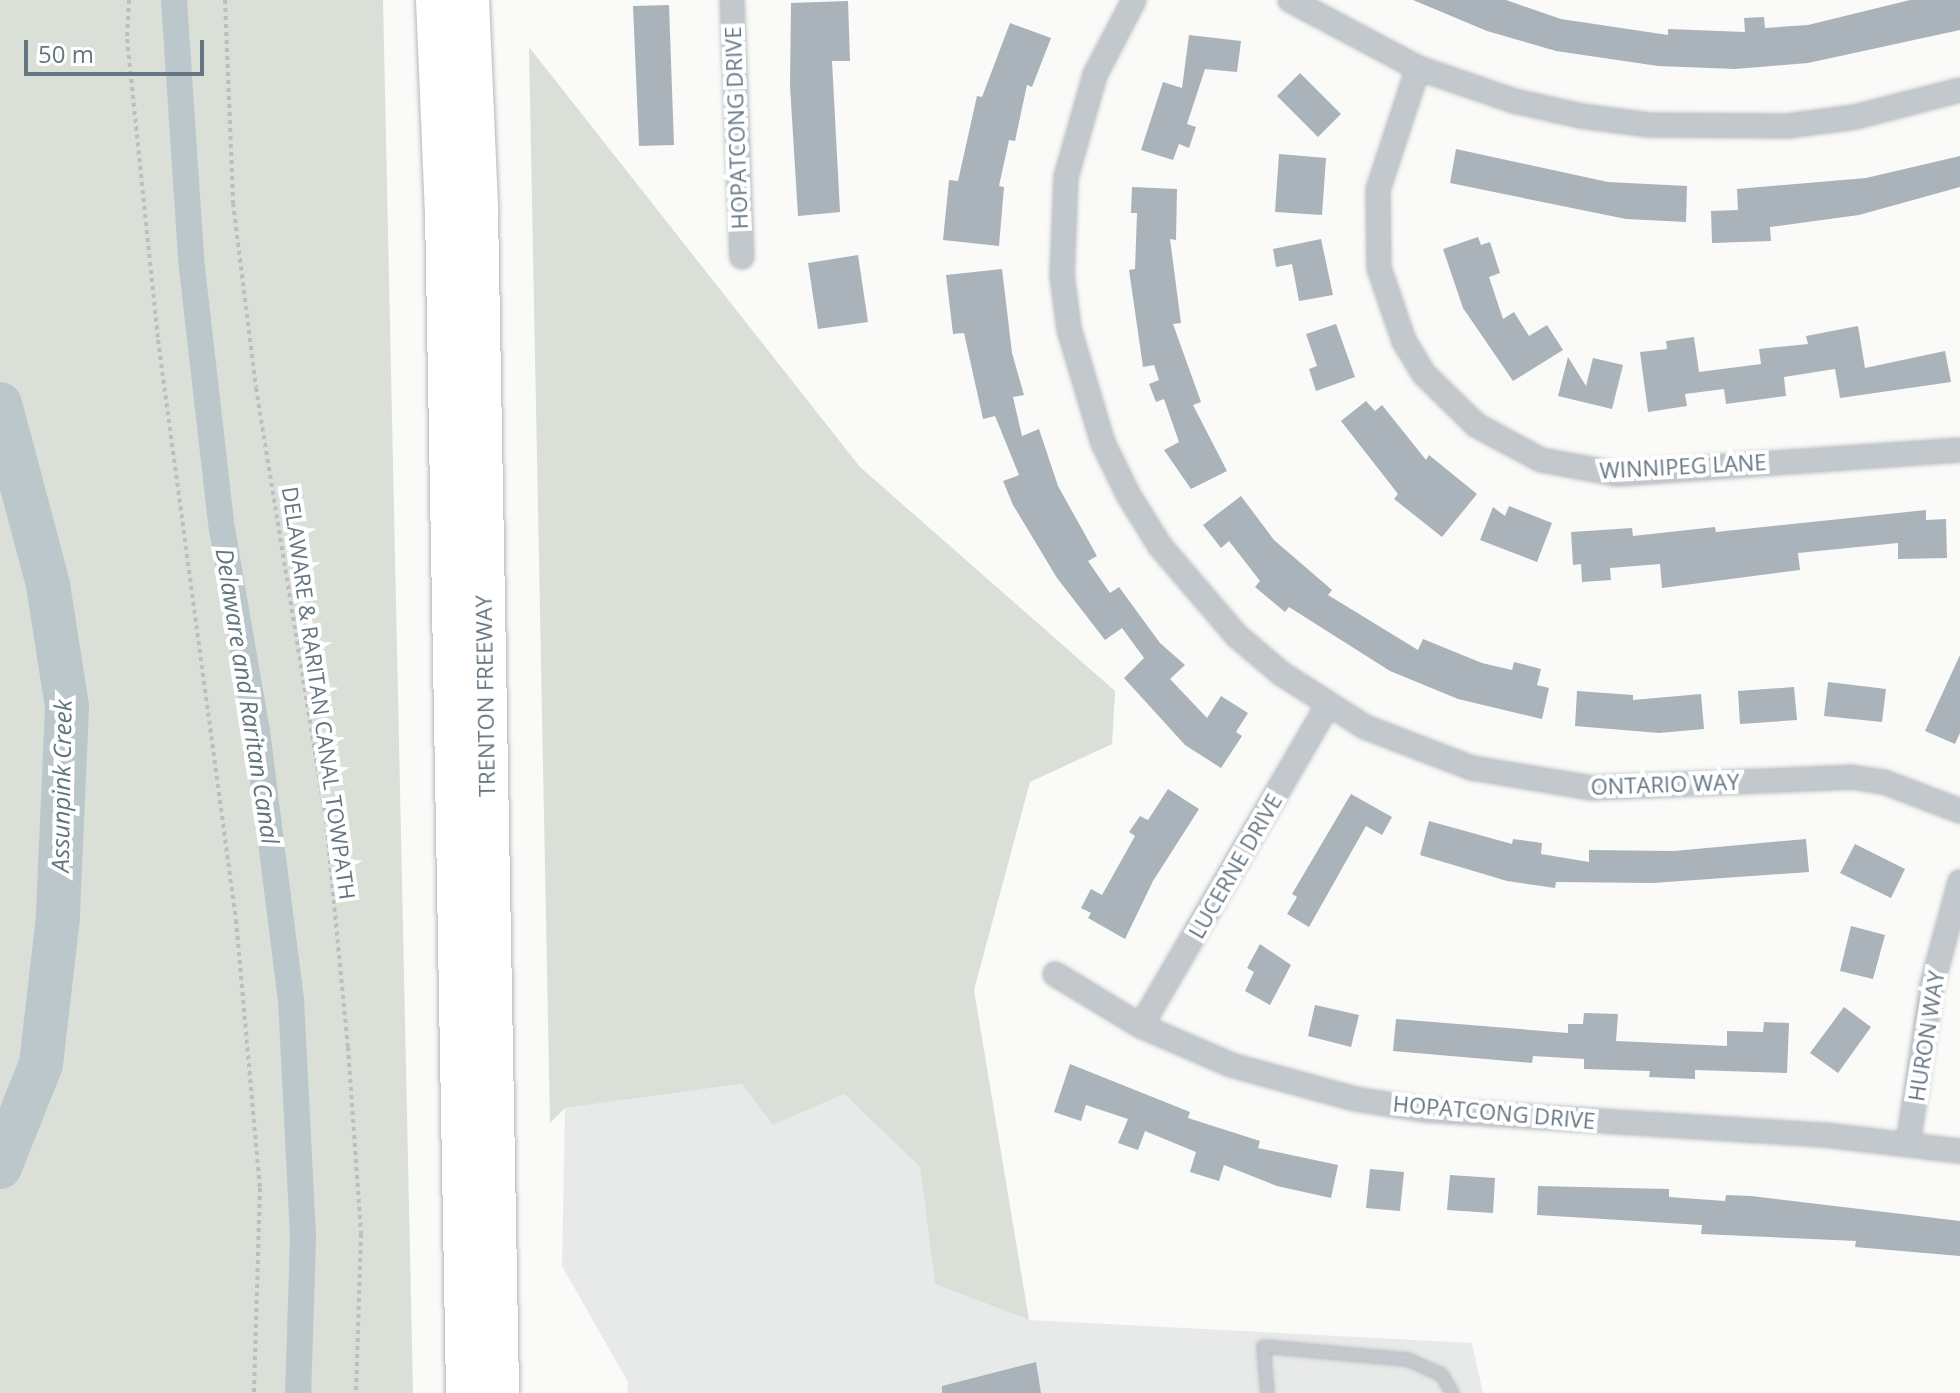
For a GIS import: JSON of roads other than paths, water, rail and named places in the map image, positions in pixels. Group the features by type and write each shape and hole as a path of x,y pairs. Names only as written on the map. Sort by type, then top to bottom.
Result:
{"highway":[{"name":"TRENTON FREEWAY","path":"436,0 445,211 466,1393"},
{"name":"TRENTON FREEWAY","path":"469,0 478,210 499,1393"}],"street":[{"name":"HOPATCONG DRIVE","path":"732,0 742,257"},
{"name":"ONTARIO WAY","path":"1134,0 1095,75 1066,177 1062,275 1083,387 1109,456 1160,546 1237,636 1328,705 1414,749 1531,782 1643,789 1851,777 1884,782 1960,811"},
{"path":"1290,0 1418,68 1514,101 1581,116 1718,128 1855,117 1960,90"},
{"name":"WINNIPEG LANE","path":"1418,68 1378,190 1379,268 1404,341 1424,374 1476,425 1541,460 1617,474 1960,450"},
{"name":"LUCERNE DRIVE","path":"1141,1026 1328,705"},
{"name":"HURON WAY","path":"1908,1144 1932,985 1960,882"},
{"name":"HOPATCONG DRIVE","path":"1055,974 1141,1026 1231,1065 1300,1086 1412,1108 1908,1144 1960,1151"}],"lane":[{"path":"1267,1393 1263,1346 1407,1359 1441,1374 1452,1393"}],"waterway":[{"name":"Delaware and Raritan Canal","path":"174,0 191,259 222,529 257,731 291,999 303,1238 298,1393"},
{"name":"Assunpink Creek","path":"0,404 48,585 67,707 58,917 41,1064 0,1167"}]}
